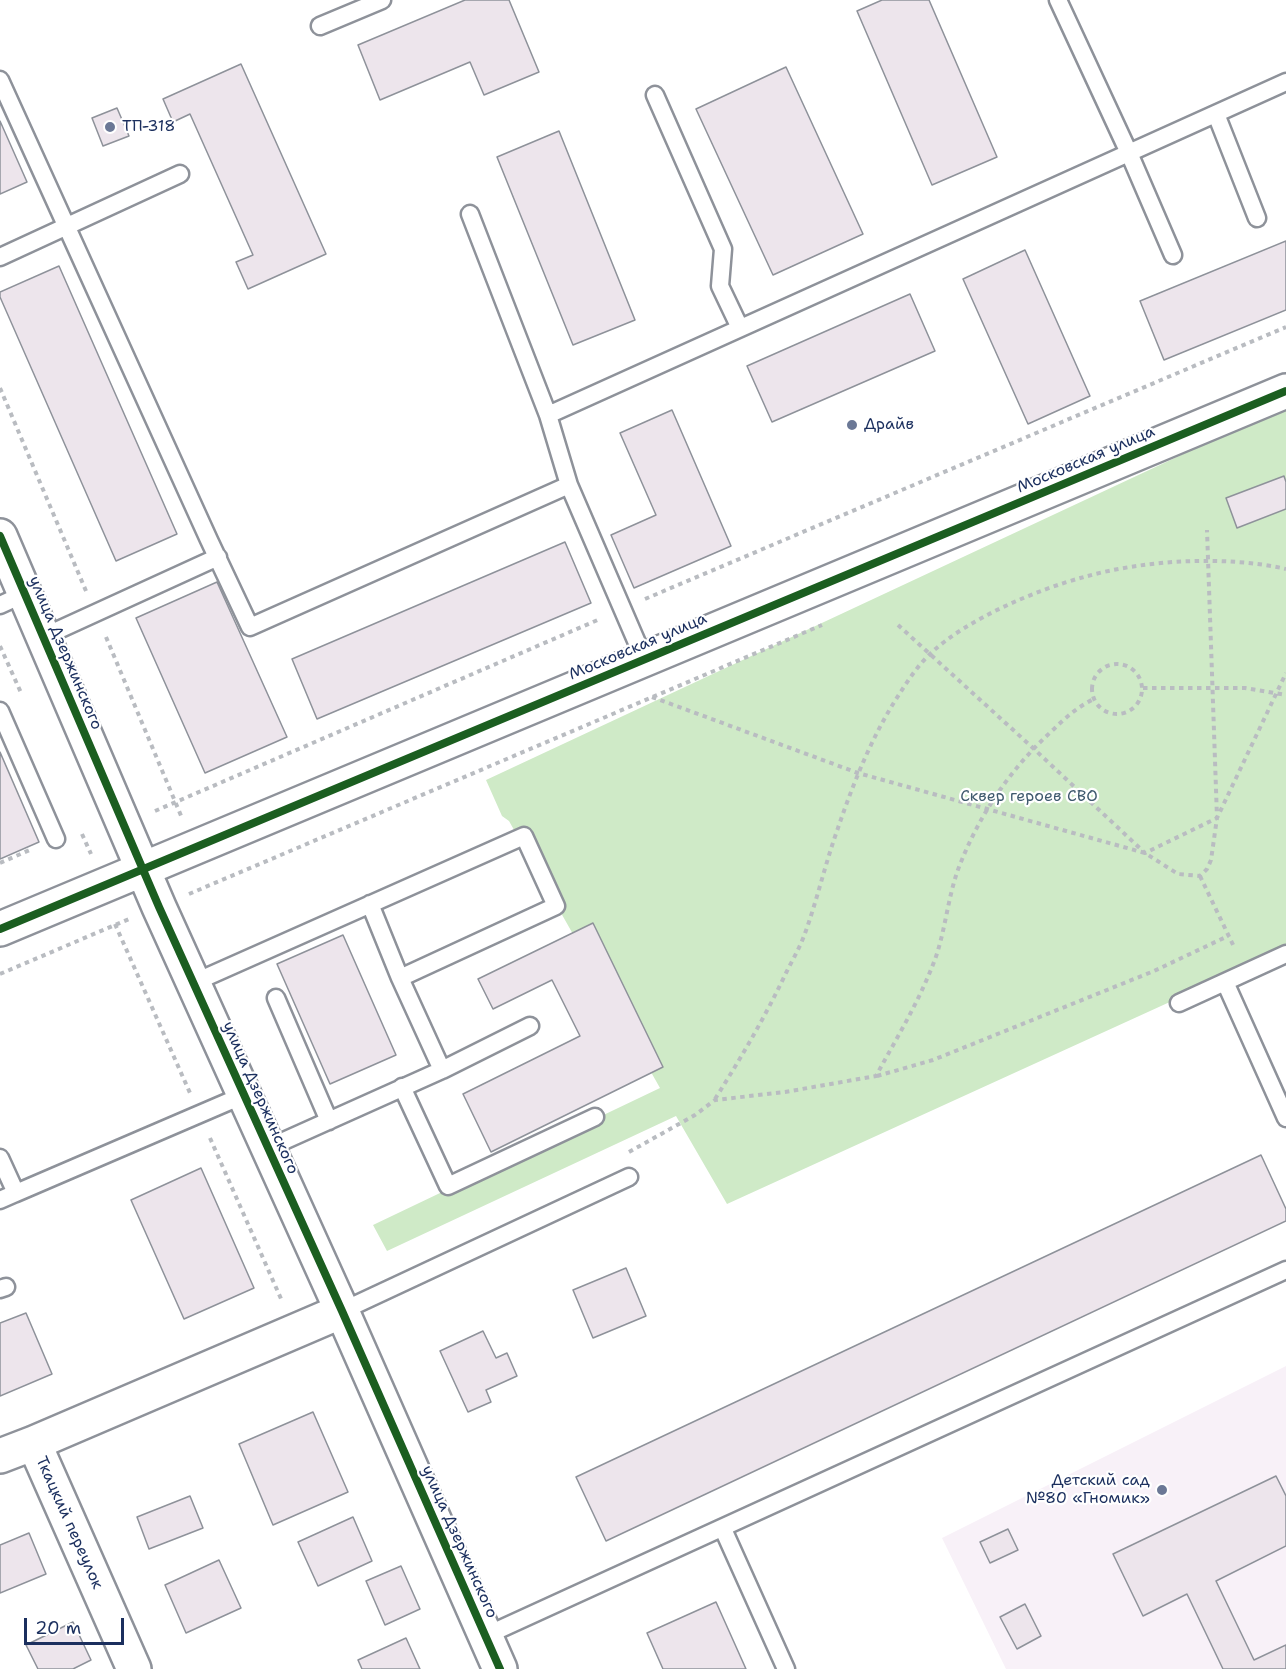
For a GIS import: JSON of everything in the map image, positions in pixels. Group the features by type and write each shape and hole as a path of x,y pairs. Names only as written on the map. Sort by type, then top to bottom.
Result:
{"street":[{"name":"Московская улица","path":"0,929 1286,391"},
{"name":"улица Дзержинского","path":"0,536 12,599 43,637 142,869 342,1311 500,1669"},
{"path":"0,1456 342,1311"},
{"name":"Ткацкий переулок","path":"34,1443 134,1669"}],"lane":[{"path":"320,26 382,0"},
{"path":"1058,0 1129,153 1173,255"},
{"path":"0,80 208,540 250,627 569,485"},
{"path":"548,415 1286,82"},
{"path":"655,95 723,249 720,286 740,328"},
{"path":"1216,114 1257,218"},
{"path":"0,257 180,174"},
{"path":"470,214 548,415 569,485 644,659"},
{"path":"43,637 218,557"},
{"path":"0,711 56,839"},
{"path":"193,983 524,836 556,906 400,978"},
{"path":"370,904 400,978 442,1070"},
{"path":"1179,1003 1286,954"},
{"path":"1225,982 1286,1118"},
{"path":"276,999 329,1120"},
{"path":"268,1148 442,1070 530,1026"},
{"path":"402,1087 448,1186 595,1118"},
{"path":"0,1158 8,1197 244,1095"},
{"path":"342,1311 629,1177"},
{"path":"485,1636 1286,1270"},
{"path":"723,1528 786,1669"}],"path":[{"path":"86,841 622,609 1286,327"},
{"path":"1200,876 1207,869 1211,860 1217,818 1207,530"},
{"path":"622,1156 695,1115 715,1100 765,1018 803,939 837,829 858,773 888,711 930,653 962,630 1006,606 1061,583 1097,573 1135,567 1209,561 1267,564 1286,568"},
{"path":"0,974 827,623"},
{"path":"898,625 1034,748 1145,853 1178,874 1200,876"},
{"path":"1112,664 1133,669 1140,678 1143,688 1141,699 1133,709 1123,714 1111,714 1100,708 1094,699 1092,688 1095,677 1102,669 1112,664"},
{"path":"652,697 858,773 1145,853 1217,818 1286,673"},
{"path":"1143,688 1245,688 1286,694"},
{"path":"876,1076 933,965 961,862 987,809 1008,777 1034,748 1069,715 1094,699"},
{"path":"0,863 56,839"},
{"path":"1200,876 1246,972"},
{"path":"715,1100 784,1092 876,1076 944,1056 1154,971 1228,936"}],"shaded area":[{"name":"Детский сад №80 «Гномик»","path":"1286,1366 1286,1669 1006,1669 942,1538"}],"green space":[{"name":"Сквер героев СВО","path":"1286,406 1286,949 727,1204 676,1116 387,1251 373,1225 660,1088 509,821 502,816 486,780"}],"building":[{"path":"465,0 509,0 539,72 484,95 470,62 380,100 358,45"},
{"path":"882,0 929,0 997,157 932,185 857,11"},
{"path":"241,64 326,254 248,289 236,262 253,255 190,114 173,122 163,99"},
{"path":"786,67 863,234 773,275 696,109"},
{"name":"ТП-318","path":"117,108 129,136 103,146 92,118"},
{"path":"0,121 27,182 0,194"},
{"path":"559,131 635,320 573,345 497,157"},
{"path":"1286,241 1286,310 1164,360 1140,301"},
{"path":"1025,250 1090,396 1028,424 963,279"},
{"path":"59,266 177,534 116,561 0,297 0,292"},
{"path":"910,294 935,351 772,422 747,366"},
{"path":"672,410 731,546 634,588 611,535 656,515 620,433"},
{"path":"1284,476 1286,509 1237,528 1226,498"},
{"path":"565,542 591,603 317,719 292,659"},
{"path":"217,582 287,737 205,773 136,618"},
{"path":"0,752 39,842 0,859"},
{"path":"593,923 663,1067 491,1152 463,1094 580,1036 552,980 493,1009 478,979"},
{"path":"343,935 396,1055 330,1084 277,964"},
{"path":"1261,1155 1286,1209 1286,1221 606,1541 576,1477"},
{"path":"201,1168 254,1288 184,1319 131,1200"},
{"path":"626,1268 646,1316 593,1338 573,1290"},
{"path":"26,1313 52,1374 0,1396 0,1323"},
{"path":"483,1331 496,1358 507,1353 517,1376 486,1390 491,1402 468,1412 440,1351"},
{"path":"313,1412 348,1492 273,1525 239,1444"},
{"path":"1276,1476 1286,1496 1286,1546 1216,1581 1254,1660 1286,1645 1286,1669 1223,1669 1187,1594 1143,1616 1113,1554"},
{"path":"190,1496 203,1528 149,1549 137,1517"},
{"path":"353,1517 372,1561 318,1586 298,1542"},
{"path":"1008,1529 1018,1550 990,1563 980,1542"},
{"path":"29,1533 46,1574 0,1593 0,1545"},
{"path":"219,1560 241,1608 186,1633 165,1585"},
{"path":"401,1566 420,1609 385,1625 366,1581"},
{"path":"716,1602 746,1669 663,1669 647,1633"},
{"path":"1025,1604 1041,1636 1017,1649 1000,1617"},
{"path":"73,1622 91,1660 73,1669 38,1669 26,1645"},
{"path":"406,1638 420,1669 362,1669 358,1660"}],"cycle path":[{"path":"0,929 1286,391"},
{"path":"0,536 159,907 342,1311 500,1669"}],"place":[{"name":"ТП-318","path":"110,127"},
{"name":"Драйв","path":"852,425"},
{"name":"Детский сад №80 «Гномик»","path":"1162,1490"}]}
